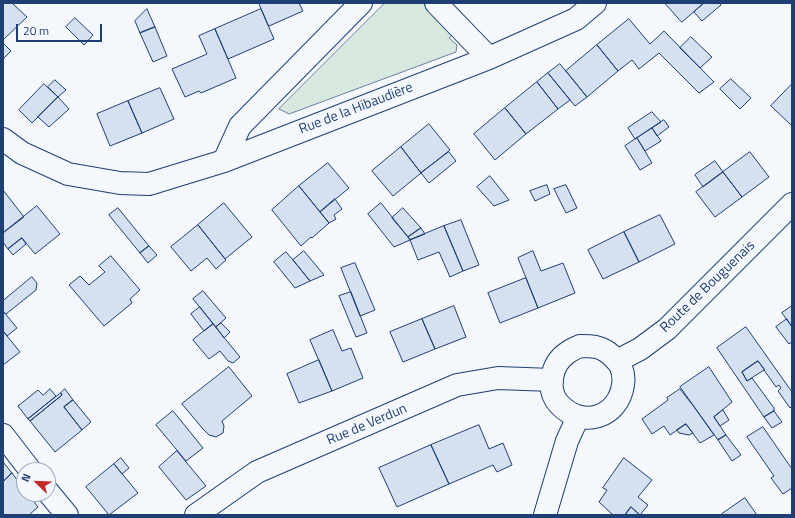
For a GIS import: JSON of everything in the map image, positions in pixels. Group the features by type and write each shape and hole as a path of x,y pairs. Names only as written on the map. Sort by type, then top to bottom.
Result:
{"street":[{"path":"224,161 240,126 361,3"},
{"path":"436,3 489,58"},
{"name":"Rue de la Hibaudière","path":"3,139 22,153 68,174 120,183 149,184 224,161 489,58 576,19 595,3"},
{"name":"Route de Bouguenais","path":"617,361 640,349 666,329 792,204"},
{"path":"580,346 596,347 610,354 617,361 621,366 624,380 622,393 615,405 604,414 591,418 578,417 567,411 558,403 553,392 552,380 556,365 566,353 580,346"},
{"name":"Rue de Verdun","path":"196,515 257,472 457,385 498,378 552,380"},
{"path":"545,515 567,441 578,417"},
{"path":"3,435 24,462"},
{"path":"56,502 66,515"}],"shaded area":[{"path":"385,3 423,3 453,34 449,38 457,45 456,52 289,114 279,109"}],"building":[{"path":"3,3 12,3 27,17 3,40"},
{"path":"259,3 299,3 303,11 269,26"},
{"path":"665,3 704,3 682,22"},
{"path":"704,3 720,3 721,5 702,21 694,12"},
{"path":"147,9 155,27 140,33 135,21"},
{"path":"261,9 274,39 228,59 215,29"},
{"path":"75,18 93,35 84,45 66,27"},
{"path":"629,19 650,44 664,31 714,82 699,93 659,53 639,69 632,60 618,71 597,45"},
{"path":"155,27 167,56 153,62 140,33"},
{"path":"215,29 236,78 201,93 199,91 185,97 172,69 207,54 199,36"},
{"path":"691,37 712,57 700,68 680,48"},
{"path":"3,43 11,51 3,59"},
{"path":"597,45 618,71 587,97 566,71"},
{"path":"560,64 587,97 575,106 548,73"},
{"path":"548,73 570,100 558,109 537,82"},
{"path":"731,79 751,98 740,109 720,89"},
{"path":"55,80 66,90 58,97 48,87"},
{"path":"537,82 558,109 526,134 505,108"},
{"path":"44,84 58,97 32,123 19,110"},
{"path":"792,84 792,126 771,106"},
{"path":"160,88 174,119 142,133 128,101"},
{"path":"58,97 69,109 49,127 38,117"},
{"path":"128,101 142,133 110,146 97,114"},
{"path":"505,108 526,134 495,160 474,134"},
{"path":"652,112 661,122 635,139 628,128"},
{"path":"664,120 669,127 657,136 652,128"},
{"path":"429,124 450,150 421,173 401,147"},
{"path":"652,128 661,141 645,151 637,138"},
{"path":"637,138 652,163 640,170 625,146"},
{"path":"401,147 421,173 393,196 372,171"},
{"path":"449,152 456,161 429,183 421,173"},
{"path":"750,152 769,177 742,197 723,172"},
{"path":"715,161 723,172 703,187 695,175"},
{"path":"328,163 349,188 320,212 299,186"},
{"path":"723,172 742,197 715,217 696,192"},
{"path":"490,176 509,200 494,206 477,187"},
{"path":"547,185 550,194 535,201 530,191"},
{"path":"566,185 577,208 566,213 554,189"},
{"path":"299,186 329,223 301,246 272,210"},
{"path":"3,190 24,217 3,233"},
{"path":"335,199 342,209 334,215 336,219 329,223 320,212"},
{"path":"224,203 252,237 225,259 198,225"},
{"path":"381,203 410,240 394,247 368,214"},
{"path":"37,206 60,234 35,254 22,238 8,249 3,242 3,233"},
{"path":"118,208 149,246 140,253 109,215"},
{"path":"403,208 421,228 408,237 392,218"},
{"path":"660,215 675,244 639,262 624,232"},
{"path":"461,220 479,265 463,271 444,226"},
{"path":"198,225 226,260 216,269 207,258 191,271 171,247"},
{"path":"444,226 463,271 450,277 439,252 418,260 410,240"},
{"path":"421,228 425,234 410,240 408,237"},
{"path":"624,232 639,262 603,279 588,250"},
{"path":"22,238 26,244 13,255 8,249"},
{"path":"149,246 157,255 148,263 140,253"},
{"path":"304,251 324,275 310,281 293,260"},
{"path":"533,251 541,271 563,263 575,293 538,308 518,258"},
{"path":"286,252 310,281 295,288 274,262"},
{"path":"111,256 140,290 130,299 132,303 104,326 69,285 80,276 89,285 105,272 99,266"},
{"path":"355,263 375,310 360,316 341,268"},
{"path":"32,277 37,283 36,290 6,314 3,311 3,301"},
{"path":"526,278 538,308 500,323 488,293"},
{"path":"203,291 226,318 216,327 193,299"},
{"path":"351,292 367,333 356,337 339,296"},
{"path":"454,306 466,337 435,349 422,319"},
{"path":"792,306 792,327 782,313"},
{"path":"200,307 213,324 204,331 191,314"},
{"path":"3,311 17,328 7,336 3,331"},
{"path":"422,319 435,349 403,362 390,332"},
{"path":"787,319 792,327 792,342 789,344 776,327"},
{"path":"221,323 230,332 224,338 216,327"},
{"path":"213,324 240,357 233,363 228,361 220,351 209,359 193,340"},
{"path":"746,327 792,392 792,406 790,408 778,391 781,388 779,385 776,387 758,361 742,372 747,381 752,378 774,408 774,411 764,417 717,348"},
{"path":"333,330 342,351 351,348 363,378 332,391 310,340"},
{"path":"3,331 20,352 3,365"},
{"path":"319,360 332,391 299,403 287,374"},
{"path":"758,361 764,370 747,381 742,372"},
{"path":"229,367 252,396 222,421 224,426 223,433 216,437 209,435 182,404"},
{"path":"709,367 732,402 714,417 726,435 718,440 680,387"},
{"path":"50,389 56,396 28,419 18,406 38,390 43,395"},
{"path":"65,389 73,400 64,407 82,430 55,452 30,421 62,395 61,393"},
{"path":"680,389 714,435 700,443 686,424 670,435 664,426 652,434 642,419"},
{"path":"61,393 62,395 30,421 28,419"},
{"path":"73,400 91,422 82,430 64,407"},
{"path":"723,410 729,420 720,426 714,417"},
{"path":"173,411 203,448 186,461 156,425"},
{"path":"774,411 782,422 772,428 764,417"},
{"path":"686,424 693,433 689,435 679,433 677,430"},
{"path":"479,425 489,449 503,443 512,465 497,472 493,465 449,484 431,445"},
{"path":"763,427 792,469 792,488 783,494 771,478 774,476 747,437"},
{"path":"726,435 741,455 732,461 718,440"},
{"path":"431,445 449,484 397,507 379,468"},
{"path":"177,451 206,486 186,500 159,467"},
{"path":"121,458 129,468 122,474 114,464"},
{"path":"624,458 652,480 638,497 648,505 640,515 631,507 625,515 613,515 599,502 607,490 603,488"},
{"path":"3,462 12,473 3,482"},
{"path":"114,464 138,493 109,515 86,487"},
{"path":"12,473 16,478 16,502 34,502 38,507 29,515 3,515 3,482"},
{"path":"745,498 757,515 722,514"},
{"path":"631,507 640,515 625,515"}]}
